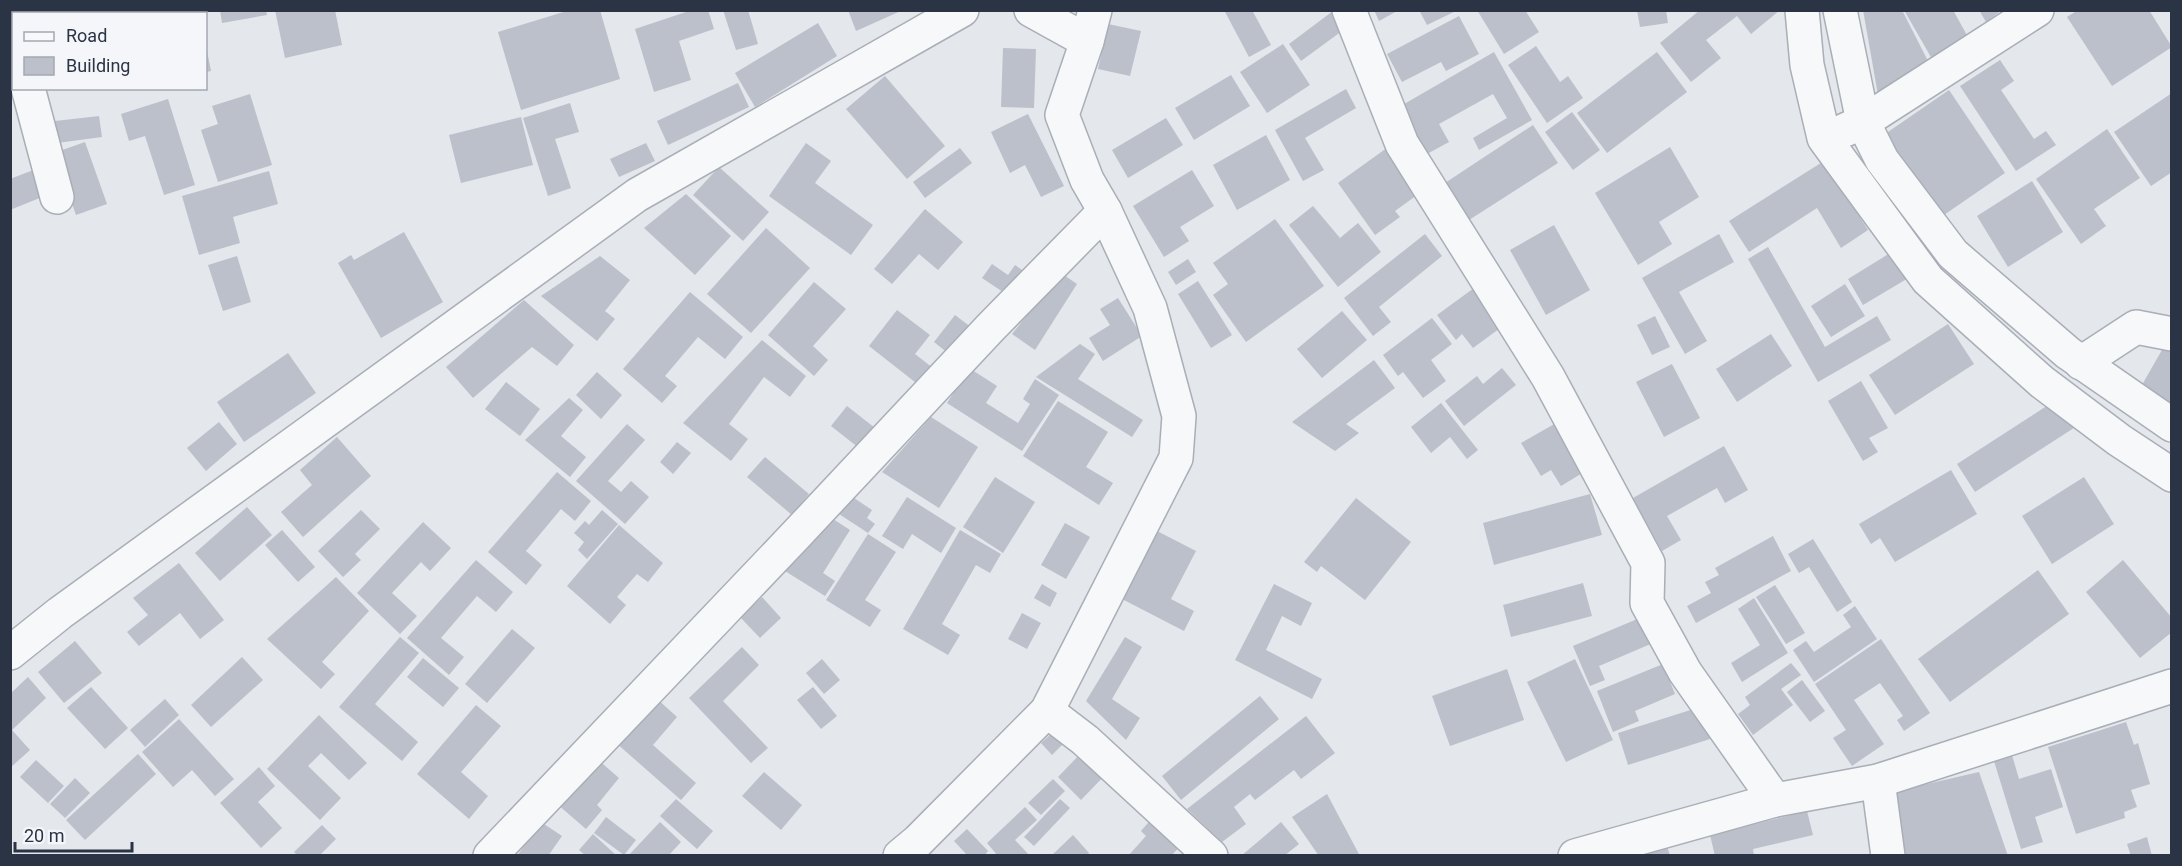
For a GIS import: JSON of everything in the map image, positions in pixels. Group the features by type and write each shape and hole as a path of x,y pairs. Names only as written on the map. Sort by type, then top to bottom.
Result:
{"street":[{"path":"10,653 60,613 637,195 963,10"},
{"path":"900,855 918,841 1047,711 1176,458 1179,416 1150,308 1105,211 1087,180 1062,115 1091,26 1031,10"},
{"path":"1349,10 1402,144 1548,377 1648,563 1647,603 1685,672 1775,800"},
{"path":"1802,10 1807,65 1824,138 1928,280 2042,381 2119,440 2172,475"},
{"path":"1840,10 1863,122 1882,160 1953,254 2075,358 2172,425"},
{"path":"1824,138 1863,122 2037,10"},
{"path":"29,90 57,197"},
{"path":"490,855 991,327 1105,211"},
{"path":"2042,381 2075,358 2136,327 2172,334"},
{"path":"1575,855 1775,800 1878,781 2172,686"},
{"path":"1047,711 1085,740 1211,855"},
{"path":"1878,781 1888,855"}],"building":[{"path":"83,10 84,12 59,12"},
{"path":"116,10 116,12 95,12"},
{"path":"156,10 201,10 201,12 156,12"},
{"path":"220,10 266,10 267,15 222,23"},
{"path":"275,10 335,10 342,45 285,58"},
{"path":"570,10 600,10 620,79 521,110 498,32"},
{"path":"692,10 708,10 714,29 679,41 691,80 654,92 635,29"},
{"path":"723,10 748,10 758,44 736,50"},
{"path":"848,10 903,10 856,31"},
{"path":"1224,10 1252,10 1271,45 1249,57"},
{"path":"1374,10 1399,10 1379,21"},
{"path":"1419,10 1458,10 1427,25"},
{"path":"1477,10 1525,10 1539,32 1504,54"},
{"path":"1637,10 1666,10 1668,23 1640,27"},
{"path":"1700,10 1780,10 1751,34 1737,16 1706,40 1721,58 1691,82 1660,43"},
{"path":"1863,10 1902,10 1932,69 1878,95"},
{"path":"1904,10 1953,10 1973,46 1936,66"},
{"path":"1979,10 2002,10 1986,22"},
{"path":"2078,10 2149,10 2172,47 2112,86 2067,17"},
{"path":"1333,11 1346,28 1301,61 1289,44"},
{"path":"1459,16 1479,54 1446,71 1441,62 1402,82 1387,54"},
{"path":"818,23 837,56 755,107 735,73"},
{"path":"1108,24 1141,31 1130,76 1098,69"},
{"path":"1283,44 1310,85 1267,113 1240,72"},
{"path":"1536,46 1560,82 1568,76 1583,98 1547,123 1508,65"},
{"path":"1003,48 1036,49 1034,108 1001,107"},
{"path":"207,51 211,71 207,72"},
{"path":"1494,52 1532,120 1479,150 1473,138 1507,118 1493,94 1439,124 1449,142 1427,154 1399,107"},
{"path":"1657,52 1687,92 1607,153 1577,113"},
{"path":"2000,60 2014,81 2001,90 2034,139 2046,131 2056,145 2016,171 1960,86"},
{"path":"1231,75 1250,106 1194,140 1175,108"},
{"path":"885,76 945,146 907,179 846,109"},
{"path":"738,83 749,107 668,145 657,121"},
{"path":"1346,89 1356,108 1305,138 1324,170 1303,181 1275,130"},
{"path":"1949,90 2005,173 1941,217 1885,134"},
{"path":"2172,93 2172,172 2151,186 2114,132"},
{"path":"250,94 272,165 218,182 201,130 218,124 212,106"},
{"path":"168,99 195,185 164,195 145,136 129,141 121,114"},
{"path":"570,103 579,132 555,139 571,188 548,196 523,118"},
{"path":"1572,112 1600,150 1573,170 1545,132"},
{"path":"1028,114 1064,186 1041,197 1025,165 1010,173 991,132"},
{"path":"99,116 102,137 57,143 55,121"},
{"path":"521,117 533,165 461,183 449,135"},
{"path":"1166,118 1183,145 1128,178 1112,150"},
{"path":"1533,125 1558,163 1469,220 1445,183"},
{"path":"2107,129 2140,178 2094,209 2106,226 2081,244 2036,179"},
{"path":"1266,135 1290,180 1237,210 1213,165"},
{"path":"85,142 107,204 76,215 54,153"},
{"path":"646,143 655,161 619,177 610,159"},
{"path":"806,143 831,161 815,183 873,225 851,255 769,196"},
{"path":"1391,145 1424,190 1395,211 1400,217 1375,235 1338,183"},
{"path":"1670,147 1699,197 1659,222 1672,244 1638,265 1595,193"},
{"path":"960,148 972,163 925,198 913,182"},
{"path":"1824,161 1868,230 1841,248 1817,208 1749,252 1729,221"},
{"path":"719,167 769,212 743,241 693,195"},
{"path":"36,169 47,195 10,210 10,179"},
{"path":"1192,170 1214,206 1180,227 1189,241 1164,257 1133,206"},
{"path":"269,171 278,204 233,217 240,243 199,255 182,196"},
{"path":"2032,181 2063,232 2008,267 1977,216"},
{"path":"686,194 731,236 695,275 644,228"},
{"path":"1313,206 1340,238 1358,223 1381,252 1338,287 1289,225"},
{"path":"925,209 963,242 938,270 919,254 892,284 874,269"},
{"path":"1275,219 1324,286 1246,342 1213,295 1228,284 1213,263"},
{"path":"1554,225 1590,290 1546,315 1510,250"},
{"path":"766,228 810,268 751,333 707,294"},
{"path":"404,232 443,302 381,338 338,263 351,255 354,260"},
{"path":"1425,234 1442,256 1379,307 1391,322 1373,336 1344,298"},
{"path":"1719,234 1734,262 1679,292 1707,341 1685,354 1642,278"},
{"path":"1768,247 1825,347 1877,316 1891,340 1818,382 1748,259"},
{"path":"1895,250 1910,277 1863,305 1848,279"},
{"path":"237,256 251,302 223,311 208,265"},
{"path":"600,256 630,280 605,311 615,319 597,341 541,296"},
{"path":"1188,259 1196,272 1176,285 1168,272"},
{"path":"992,264 1008,275 1015,265 1025,272 1009,296 982,278"},
{"path":"1061,273 1077,284 1035,350 1012,334"},
{"path":"1198,281 1232,335 1211,348 1178,294"},
{"path":"814,282 846,309 813,346 828,360 814,376 768,335"},
{"path":"1845,284 1865,316 1831,337 1811,306"},
{"path":"1474,288 1503,326 1473,348 1462,334 1456,340 1437,315"},
{"path":"690,292 743,337 725,359 698,337 665,376 677,386 662,403 623,369"},
{"path":"1118,298 1142,336 1103,361 1089,338 1110,325 1100,309"},
{"path":"524,300 574,345 557,366 532,347 473,398 446,367"},
{"path":"897,310 930,335 915,354 933,368 920,386 869,346"},
{"path":"1342,311 1367,340 1322,378 1297,349"},
{"path":"955,315 976,331 955,359 934,342"},
{"path":"1655,316 1670,347 1652,355 1637,325"},
{"path":"1432,318 1452,344 1431,360 1446,381 1423,398 1403,372 1398,376 1383,355"},
{"path":"1948,324 1974,364 1895,415 1869,375"},
{"path":"1771,334 1792,366 1737,402 1716,369"},
{"path":"762,340 806,376 790,397 764,377 729,424 748,439 731,461 683,423"},
{"path":"2166,343 2172,346 2172,419 2135,397"},
{"path":"1080,344 1095,354 1078,379 1143,420 1132,437 1036,377"},
{"path":"288,353 316,393 244,442 217,402"},
{"path":"1374,360 1395,388 1346,424 1359,433 1335,451 1292,422"},
{"path":"1672,364 1700,418 1664,437 1636,382"},
{"path":"969,368 997,386 986,403 1018,423 1030,404 1023,399 1035,379 1059,395 1022,451 947,403"},
{"path":"1502,368 1516,385 1464,426 1445,401 1477,376 1483,384"},
{"path":"597,372 622,395 601,419 576,395"},
{"path":"1861,381 1888,428 1869,438 1878,452 1863,461 1828,401"},
{"path":"506,382 540,409 520,436 485,409"},
{"path":"569,398 583,410 561,436 586,457 570,477 525,440"},
{"path":"2059,398 2077,426 1975,492 1957,464"},
{"path":"1058,401 1108,432 1086,467 1113,483 1099,505 1023,456"},
{"path":"1441,403 1478,450 1467,459 1450,437 1431,453 1411,427"},
{"path":"847,406 875,428 859,448 831,426"},
{"path":"931,417 978,447 939,508 882,472"},
{"path":"219,422 237,444 206,471 187,448"},
{"path":"1556,423 1584,472 1561,486 1551,470 1541,476 1521,443"},
{"path":"627,424 645,440 608,481 621,492 631,481 649,497 625,524 576,481"},
{"path":"337,437 371,476 303,537 281,512 312,485 300,470"},
{"path":"677,442 691,453 673,474 660,462"},
{"path":"1724,446 1748,490 1725,503 1717,488 1667,516 1681,540 1662,551 1633,498"},
{"path":"765,457 809,494 792,515 747,477"},
{"path":"1951,470 1977,514 1895,562 1880,538 1871,544 1859,524"},
{"path":"557,472 591,501 575,521 561,509 526,551 542,565 526,585 488,552"},
{"path":"995,477 1035,502 1003,553 963,527"},
{"path":"2084,477 2114,524 2052,564 2022,516"},
{"path":"1590,494 1602,535 1494,565 1483,523"},
{"path":"851,496 872,510 867,518 875,524 868,533 839,514"},
{"path":"907,497 956,528 941,553 912,534 903,549 882,536"},
{"path":"1356,498 1411,542 1365,600 1321,566 1317,572 1304,562"},
{"path":"247,507 272,535 220,581 195,553"},
{"path":"361,510 380,529 355,554 361,560 343,577 318,551"},
{"path":"602,510 618,524 587,559 578,550 584,542 574,533 585,521 589,525"},
{"path":"833,519 850,530 823,573 835,581 825,596 785,571"},
{"path":"423,522 451,548 430,571 421,562 392,593 417,616 400,634 357,593"},
{"path":"1065,523 1090,537 1066,579 1041,565"},
{"path":"619,525 663,563 648,582 637,574 617,597 626,605 610,624 567,586"},
{"path":"282,530 315,567 298,582 265,545"},
{"path":"960,530 1001,554 990,573 976,565 942,624 960,635 948,655 903,629"},
{"path":"1157,531 1196,551 1171,599 1194,611 1184,631 1122,599"},
{"path":"868,534 896,552 865,600 881,610 870,627 826,600"},
{"path":"1773,536 1791,571 1696,623 1687,606 1711,593 1705,582 1719,575 1715,568"},
{"path":"1813,539 1852,602 1837,612 1809,567 1799,573 1788,554"},
{"path":"476,560 513,592 496,612 477,596 441,638 464,657 449,675 407,638"},
{"path":"2123,560 2172,618 2172,632 2140,658 2086,592"},
{"path":"179,563 224,620 200,639 180,613 139,646 127,632 148,615 133,598"},
{"path":"2038,570 2069,614 1950,702 1918,659"},
{"path":"336,577 369,611 322,662 335,674 321,689 267,639"},
{"path":"1583,583 1592,616 1511,637 1503,605"},
{"path":"1042,584 1057,593 1050,607 1034,598"},
{"path":"1274,584 1312,603 1301,626 1282,616 1266,650 1322,679 1312,699 1235,660"},
{"path":"1775,585 1805,633 1786,644 1756,597"},
{"path":"762,597 781,618 760,638 740,617"},
{"path":"1754,598 1788,653 1742,682 1731,663 1760,645 1738,609"},
{"path":"1855,606 1877,639 1814,682 1793,650 1806,641 1814,652 1851,627 1843,615"},
{"path":"1022,613 1041,623 1027,649 1008,639"},
{"path":"1642,617 1653,643 1599,666 1605,680 1590,686 1573,646"},
{"path":"512,629 535,648 487,703 465,684"},
{"path":"400,637 419,653 375,704 418,742 402,761 339,707"},
{"path":"1125,637 1142,647 1112,699 1140,718 1126,740 1086,701"},
{"path":"1881,639 1930,713 1904,731 1897,720 1903,716 1880,683 1854,700 1884,744 1852,766 1833,738 1846,730 1815,684"},
{"path":"75,641 102,673 64,703 38,672"},
{"path":"742,647 759,665 723,701 768,748 751,763 689,698"},
{"path":"242,657 263,680 211,727 191,705"},
{"path":"423,658 459,688 443,707 407,677"},
{"path":"822,659 840,680 824,694 806,673"},
{"path":"1575,659 1613,740 1566,762 1527,682"},
{"path":"1791,663 1801,675 1781,689 1793,705 1753,735 1738,714 1750,705 1745,697"},
{"path":"1663,664 1675,694 1635,711 1639,721 1613,732 1597,691"},
{"path":"1507,669 1524,720 1450,746 1432,696"},
{"path":"28,677 46,698 12,730 30,750 10,768 10,694"},
{"path":"1802,680 1825,711 1810,722 1787,692"},
{"path":"91,687 128,728 105,749 67,708"},
{"path":"813,687 837,716 821,729 797,700"},
{"path":"1260,696 1279,719 1181,800 1162,776"},
{"path":"655,697 677,717 653,745 696,783 681,800 615,742"},
{"path":"165,699 179,715 145,747 130,730"},
{"path":"476,705 501,726 461,772 488,796 469,819 417,774"},
{"path":"1700,707 1710,739 1628,765 1618,733"},
{"path":"319,715 367,763 349,780 321,753 308,766 341,798 320,820 267,769"},
{"path":"1306,716 1335,753 1301,779 1294,770 1255,800 1250,794 1234,807 1246,824 1222,842 1187,809"},
{"path":"179,719 234,779 215,796 192,770 173,787 142,752"},
{"path":"2126,722 2134,745 2138,743 2150,784 2131,790 2137,807 2124,812 2125,818 2076,834 2048,747"},
{"path":"1059,727 1070,737 1052,755 1041,743"},
{"path":"1084,750 1108,772 1081,800 1058,777"},
{"path":"138,754 156,774 85,840 66,820"},
{"path":"2012,755 2019,779 2051,769 2063,807 2035,817 2043,842 2021,849 1994,761"},
{"path":"596,758 619,778 597,805 602,810 586,829 557,804"},
{"path":"36,760 64,786 48,803 20,777"},
{"path":"259,767 275,786 258,802 282,828 261,848 220,803"},
{"path":"764,772 802,805 781,830 742,796"},
{"path":"1979,772 2008,856 1902,856 1888,793"},
{"path":"75,778 90,793 65,818 50,804"},
{"path":"1053,779 1065,791 1041,815 1028,803"},
{"path":"1327,794 1360,856 1319,856 1292,817"},
{"path":"676,799 713,831 697,849 660,816"},
{"path":"1060,799 1070,808 1034,846 1024,837"},
{"path":"1025,807 1037,820 1015,840 1030,856 998,856 987,843"},
{"path":"1807,811 1813,835 1753,849 1754,856 1715,856 1710,835"},
{"path":"1154,816 1183,843 1171,856 1128,856 1146,836 1141,831"},
{"path":"606,817 636,840 624,855 594,833"},
{"path":"541,822 562,836 548,856 517,856"},
{"path":"660,822 681,842 668,856 628,856"},
{"path":"1281,822 1299,844 1284,856 1241,856"},
{"path":"322,825 336,839 319,856 298,856 294,852"},
{"path":"967,829 988,851 984,856 968,856 954,841"},
{"path":"593,834 617,856 586,856 579,850"},
{"path":"1073,835 1089,853 1087,856 1051,856"},
{"path":"2147,837 2152,856 2131,856 2127,844"},
{"path":"1667,846 1670,856 1636,856"}]}
